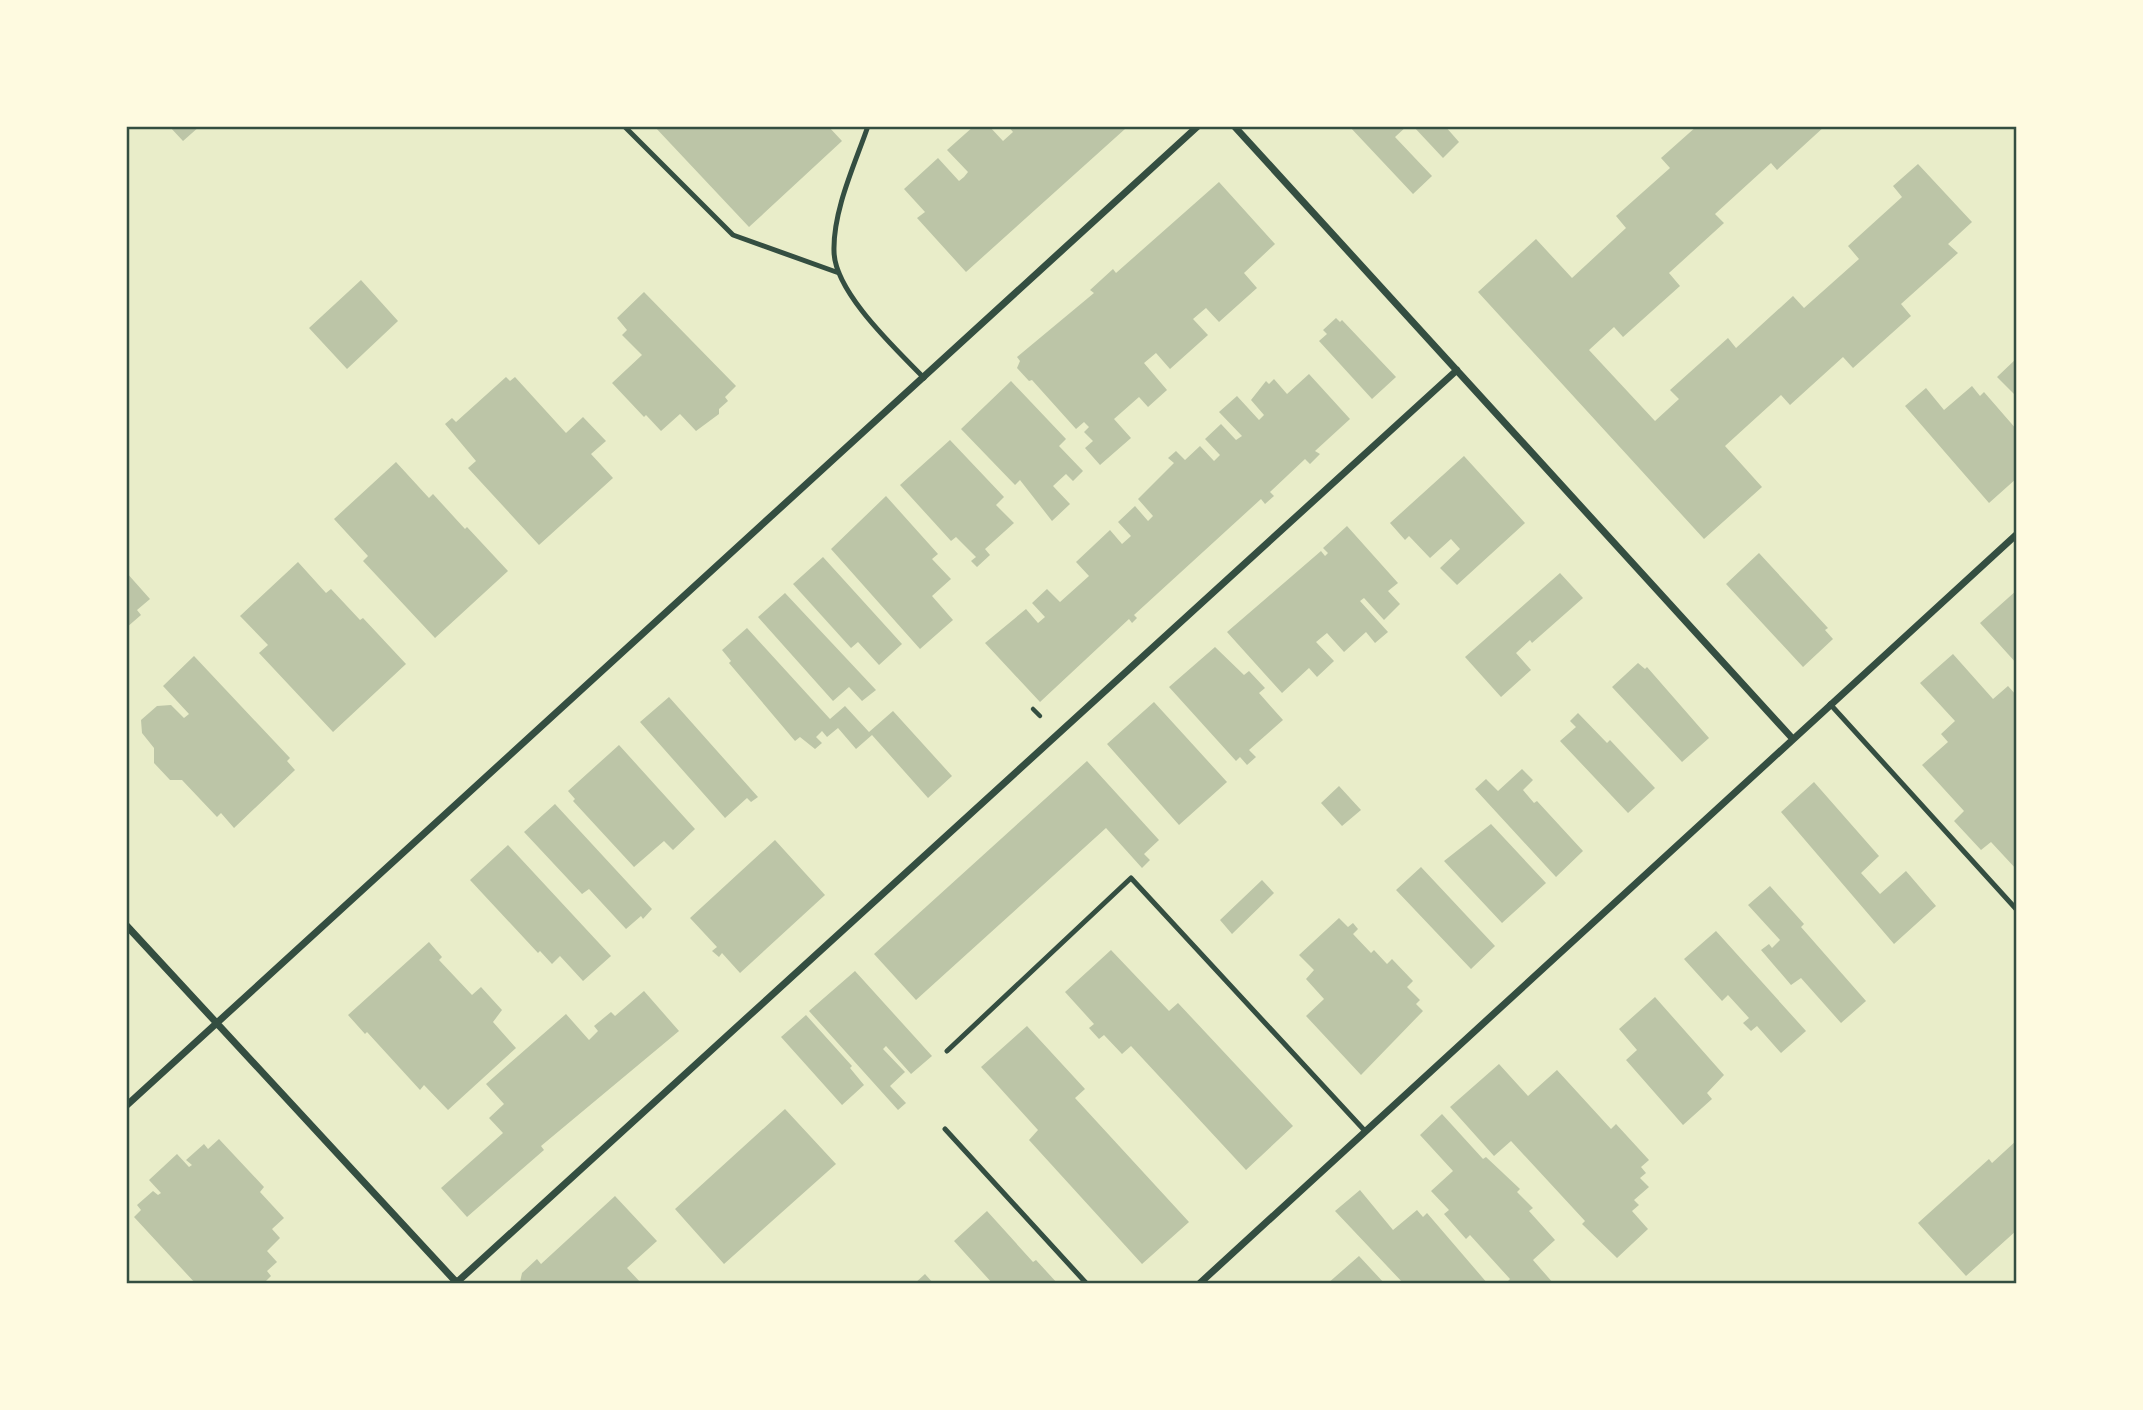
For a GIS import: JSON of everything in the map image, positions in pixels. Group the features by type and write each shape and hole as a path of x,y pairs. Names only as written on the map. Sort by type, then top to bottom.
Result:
{"street":[{"path":"126,1105 1198,126"},
{"path":"1234,126 1792,738"},
{"path":"126,925 457,1283 1457,370"},
{"path":"1205,1282 1365,1131 2017,534"}],"lane":[{"path":"624,126 733,235 839,273"},
{"path":"868,126 840,215 834,252 839,273 862,309 924,378"},
{"path":"1830,704 2017,910"},
{"path":"947,1051 1131,878 1365,1131"},
{"path":"945,1129 1087,1284"}],"building":[{"path":"169,126 200,126 183,141"},
{"path":"654,126 828,126 842,141 749,227"},
{"path":"974,126 989,126 1003,141 1013,132 1008,126 1123,126 1125,129 966,272 917,218 925,212 904,189 938,158 959,181 964,177 968,172 947,150"},
{"path":"1349,126 1407,126 1395,137 1432,176 1413,194"},
{"path":"1413,126 1445,126 1459,142 1443,158"},
{"path":"1697,126 1825,126 1777,170 1771,163 1715,214 1724,223 1669,273 1680,286 1623,337 1614,327 1589,350 1655,421 1679,399 1670,390 1728,338 1736,348 1793,296 1804,308 1859,259 1848,246 1902,197 1893,186 1918,164 1972,222 1948,244 1958,253 1901,304 1911,316 1853,368 1843,357 1790,405 1781,395 1725,446 1762,487 1704,539 1478,292 1536,239 1572,278 1626,228 1616,216 1670,168 1661,158"},
{"path":"1219,182 1275,244 1244,273 1257,288 1219,322 1206,308 1193,319 1208,335 1170,369 1156,353 1144,363 1167,390 1148,407 1139,397 1114,419 1131,438 1100,465 1085,448 1093,441 1084,432 1089,427 1084,422 1076,429 1032,380 1029,381 1017,368 1020,361 1017,357 1094,293 1090,290 1113,269 1116,273"},
{"path":"361,280 398,321 347,369 309,328"},
{"path":"644,292 736,386 725,397 728,401 719,409 719,414 696,431 680,414 661,431 612,383 642,355 622,335 627,330 617,318"},
{"path":"1336,318 1340,322 1342,320 1396,377 1372,399 1319,341 1327,334 1323,330"},
{"path":"2017,358 2017,397 1997,377"},
{"path":"1309,374 1350,419 1315,451 1320,454 1310,464 1305,459 1270,492 1274,496 1265,504 1261,499 1134,615 1137,618 1132,623 1129,619 1040,702 985,643 1026,609 1038,623 1045,617 1032,603 1047,589 1060,602 1089,576 1076,562 1110,530 1122,544 1131,536 1118,522 1135,506 1148,521 1153,516 1138,499 1174,463 1168,458 1176,451 1185,460 1200,446 1214,461 1220,455 1205,439 1221,424 1236,440 1242,436 1219,412 1237,396 1259,420 1264,415 1251,400 1266,381 1269,384 1274,379 1287,394"},
{"path":"506,377 510,381 515,377 566,433 583,417 606,441 591,454 613,478 539,545 468,468 476,461 445,424 452,418 456,422"},
{"path":"1011,381 1066,439 1059,446 1083,471 1073,481 1066,474 1053,486 1070,504 1052,521 1020,480 1015,485 961,429"},
{"path":"1972,386 1980,396 1984,392 2017,430 2017,478 1989,503 1905,406 1926,388 1944,410"},
{"path":"950,440 1004,497 996,505 1014,523 985,549 990,555 977,567 971,561 976,557 956,537 951,541 900,485"},
{"path":"1464,456 1525,523 1457,585 1440,568 1460,549 1451,539 1430,558 1409,536 1405,540 1390,523"},
{"path":"396,462 429,498 433,494 465,529 467,527 508,571 435,638 363,561 368,556 334,519"},
{"path":"886,496 938,554 932,559 951,579 932,596 953,620 920,649 831,549"},
{"path":"1347,526 1398,583 1388,591 1400,604 1384,620 1364,598 1360,601 1388,632 1375,643 1366,632 1344,652 1327,633 1316,642 1334,661 1317,677 1309,668 1282,693 1227,632 1321,551 1325,556 1328,553 1323,548"},
{"path":"1759,553 1828,628 1825,630 1833,639 1803,667 1726,584"},
{"path":"823,557 902,644 879,665 858,642 851,648 793,584"},
{"path":"298,562 326,593 331,589 360,620 363,618 406,664 333,732 259,653 268,645 240,616"},
{"path":"126,572 150,599 137,610 141,615 126,628"},
{"path":"1560,573 1583,598 1532,643 1530,640 1516,653 1531,670 1501,697 1465,657"},
{"path":"2017,590 2017,664 1980,623"},
{"path":"785,593 876,690 862,701 849,687 833,701 758,617"},
{"path":"747,628 830,719 845,706 869,732 893,711 952,776 928,798 872,735 856,749 838,728 827,737 822,731 816,737 822,743 815,749 800,737 795,741 729,663 731,661 722,650"},
{"path":"1215,647 1244,675 1249,671 1265,688 1259,693 1283,720 1249,750 1256,757 1247,765 1240,757 1236,761 1169,687"},
{"path":"1953,654 1993,699 2008,686 2017,696 2017,870 1991,842 1981,850 1954,821 1964,811 1922,765 1948,742 1941,734 1955,721 1920,683"},
{"path":"194,656 290,758 287,761 295,770 234,828 221,813 217,817 182,780 170,780 154,763 154,748 142,733 141,720 157,706 171,705 184,718 189,714 163,686"},
{"path":"1638,663 1645,669 1647,667 1709,738 1682,762 1612,687"},
{"path":"669,697 758,797 751,802 747,798 725,818 640,722"},
{"path":"1154,702 1227,782 1179,825 1107,744"},
{"path":"1578,713 1607,743 1610,740 1655,788 1628,813 1560,741 1576,727 1570,721"},
{"path":"619,745 695,829 673,850 664,841 634,867 573,801 575,799 568,791"},
{"path":"1087,761 1159,840 1144,854 1150,860 1142,868 1106,828 916,1000 874,954"},
{"path":"1522,769 1533,780 1523,790 1534,803 1537,801 1583,851 1556,877 1475,789 1486,779 1498,791"},
{"path":"1814,782 1879,856 1861,873 1880,894 1906,871 1936,906 1894,944 1781,812"},
{"path":"1339,786 1361,810 1342,826 1321,803"},
{"path":"555,804 652,909 643,919 641,916 626,929 589,889 582,894 524,832"},
{"path":"1491,824 1546,883 1502,923 1444,861"},
{"path":"775,840 825,895 740,973 722,953 719,957 712,951 717,947 690,918"},
{"path":"508,845 611,956 583,981 560,956 552,964 540,951 538,953 470,880"},
{"path":"1421,867 1495,946 1471,969 1396,890"},
{"path":"1262,880 1274,893 1232,934 1220,920"},
{"path":"1770,886 1804,924 1801,927 1866,1001 1841,1023 1801,978 1791,985 1761,950 1769,944 1772,948 1780,940 1748,905"},
{"path":"1339,918 1348,927 1353,923 1358,929 1353,934 1371,953 1374,950 1387,964 1392,959 1413,981 1407,987 1420,1000 1416,1004 1423,1011 1361,1075 1306,1016 1324,999 1306,979 1314,970 1299,955"},
{"path":"1716,931 1806,1031 1781,1053 1757,1026 1751,1031 1743,1023 1749,1018 1728,995 1722,1001 1684,959"},
{"path":"429,942 442,957 439,960 472,995 481,987 502,1010 493,1022 516,1048 448,1110 424,1085 420,1090 348,1015"},
{"path":"1111,950 1169,1011 1178,1003 1293,1126 1246,1170 1131,1046 1122,1054 1104,1035 1099,1039 1089,1028 1094,1024 1065,992"},
{"path":"855,971 932,1056 911,1074 886,1046 883,1049 905,1072 890,1086 906,1103 898,1110 809,1011"},
{"path":"644,991 679,1031 541,1146 544,1150 467,1217 441,1188 503,1133 489,1118 504,1104 486,1084 566,1014 589,1040 598,1031 594,1026 611,1012 615,1016"},
{"path":"1655,997 1724,1075 1707,1093 1712,1099 1683,1125 1626,1060 1637,1050 1619,1029"},
{"path":"806,1015 852,1066 850,1068 864,1085 842,1105 781,1037"},
{"path":"1027,1026 1085,1089 1075,1098 1189,1222 1142,1264 1029,1140 1038,1130 981,1067"},
{"path":"1499,1064 1528,1096 1557,1070 1611,1129 1616,1124 1649,1160 1641,1167 1646,1173 1640,1178 1649,1187 1634,1200 1639,1205 1632,1211 1648,1229 1617,1258 1582,1224 1585,1221 1511,1141 1494,1156 1450,1107"},
{"path":"785,1109 836,1164 724,1264 675,1209"},
{"path":"1442,1114 1483,1159 1486,1157 1520,1189 1517,1192 1533,1208 1529,1211 1555,1240 1533,1260 1554,1284 1505,1284 1510,1279 1470,1235 1466,1239 1444,1214 1449,1210 1431,1191 1453,1171 1420,1135"},
{"path":"219,1139 264,1187 260,1192 284,1218 272,1229 280,1238 267,1251 277,1262 267,1271 271,1276 263,1284 196,1284 134,1217 141,1210 137,1205 153,1191 158,1195 161,1193 149,1180 177,1154 189,1167 192,1165 186,1160 204,1144 208,1149"},
{"path":"2017,1140 2017,1230 1966,1276 1918,1223 1989,1159 1992,1163"},
{"path":"1360,1190 1393,1230 1417,1210 1423,1217 1427,1213 1488,1284 1404,1284 1335,1211"},
{"path":"615,1196 657,1241 627,1268 642,1284 520,1282 522,1273 537,1259 541,1264"},
{"path":"987,1211 1033,1262 1036,1260 1058,1284 993,1284 954,1241"},
{"path":"1359,1256 1385,1284 1327,1284"},
{"path":"925,1274 934,1284 914,1284"}]}
